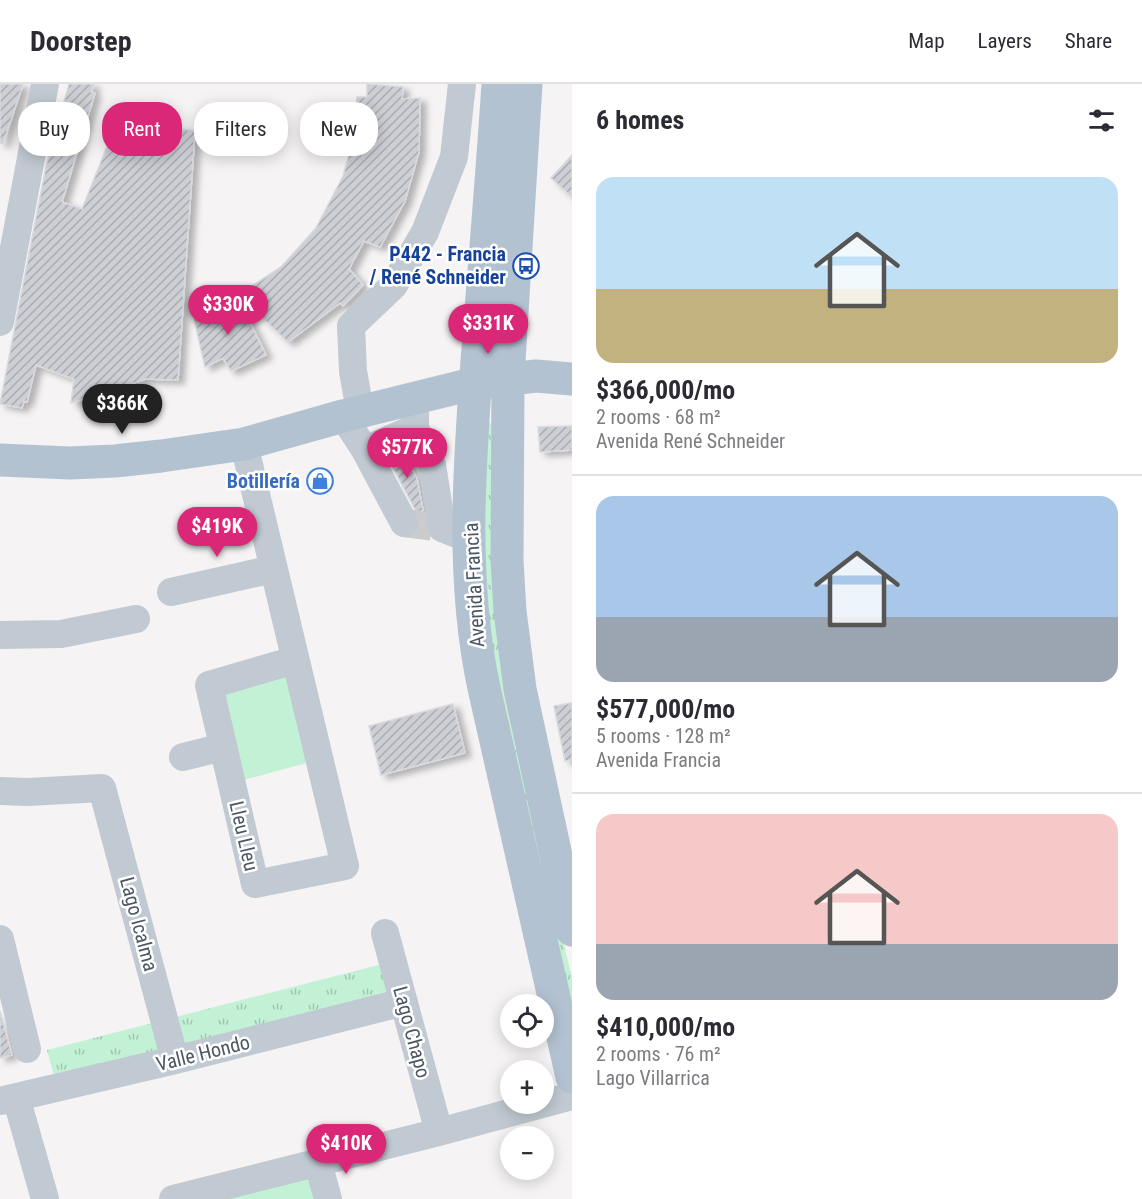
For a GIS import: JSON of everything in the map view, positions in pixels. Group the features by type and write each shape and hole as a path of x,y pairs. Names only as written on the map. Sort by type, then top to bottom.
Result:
{"main road":[{"name":"Avenida Francia","path":"498,84 509,133 507,561 514,650 520,689 572,930"},
{"name":"Avenida Francia","path":"526,84 509,133 476,383 469,539 477,658 572,1077"},
{"path":"0,460 69,463 115,461 244,444 352,413 415,413 476,383 536,376 572,379"}],"street":[{"path":"0,322 45,84"},
{"path":"404,524 365,450 352,413 351,326 394,285 425,232 454,157 462,84"},
{"path":"365,450 415,413 432,465 442,528 469,539"},
{"name":"Lleu Lleu","path":"244,444 345,866 255,884 209,686 295,660"},
{"path":"432,465 471,457"},
{"path":"171,592 273,569"},
{"path":"0,635 61,634 136,619"},
{"path":"183,757 223,747"},
{"name":"Lago Icalma","path":"0,791 28,792 102,788 175,1060"},
{"name":"Lago Chapo","path":"386,933 439,1132"},
{"path":"0,939 27,1048"},
{"name":"Valle Hondo","path":"8,1099 175,1060 404,1002"},
{"path":"173,1199 210,1194 572,1096"},
{"path":"8,1099 45,1199"},
{"path":"318,1163 328,1199"}],"green space":[{"path":"495,422 546,870 572,978 572,1029 482,607 484,425"},
{"path":"291,668 314,761 236,782 217,691"},
{"path":"386,963 393,997 55,1080 47,1050"},
{"path":"313,1170 321,1199 218,1199"}],"building":[{"path":"0,84 23,84 3,144 0,143"},
{"path":"69,84 94,84 91,92 95,93 90,110 90,102 64,102"},
{"path":"367,84 403,87 402,99 420,98 419,152 405,201 380,247 364,241 349,269 363,285 343,306 340,303 288,342 238,295 281,267 316,228 343,176 349,156 378,156 378,102 356,102 357,97 367,97"},
{"path":"182,129 194,131 178,380 146,379 71,403 74,379 36,365 27,402 24,401 22,408 0,404 49,156 76,156 62,202 82,209 103,156 182,156"},
{"path":"572,155 572,197 551,178"},
{"path":"237,296 266,355 231,371 223,358 205,367 194,319"},
{"path":"572,426 572,450 540,452 538,427"},
{"path":"403,451 417,479 423,510 417,513 388,458"},
{"path":"572,703 572,760 565,761 554,706"},
{"path":"453,704 465,753 381,775 369,726"},
{"path":"0,1011 12,1055 0,1058"}],"tunnel":[{"path":"404,523 442,528"}],"place":[{"name":"P442 - Francia / René Schneider","path":"526,266"},
{"name":"Botillería","path":"320,481"}]}
